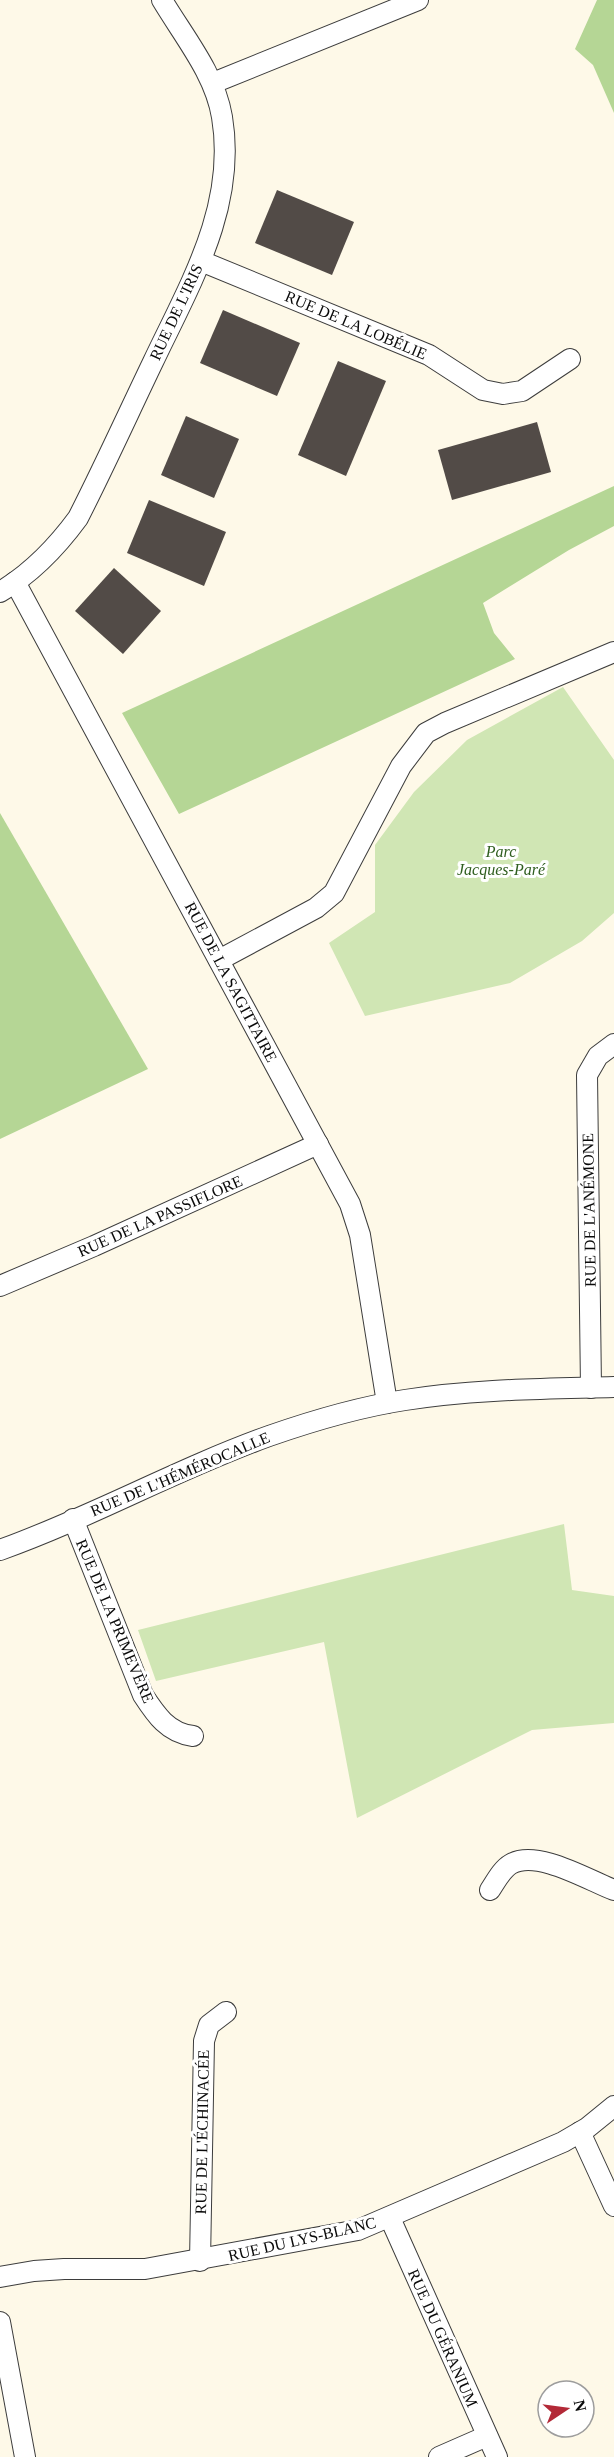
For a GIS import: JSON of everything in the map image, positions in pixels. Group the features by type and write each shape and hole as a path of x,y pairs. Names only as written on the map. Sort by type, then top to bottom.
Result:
{"street":[{"name":"RUE DE L'IRIS","path":"8,587 44,559 78,518 201,261 219,209 224,176 222,116 213,83 162,0"},
{"path":"213,83 418,0"},
{"name":"RUE DE LA LOBÉLIE","path":"201,261 429,355 483,390 503,394 522,391 570,359"},
{"name":"RUE DE LA SAGITTAIRE","path":"8,587 219,960 356,1219 387,1403"},
{"path":"219,960 316,908 334,893 401,766 426,733 614,652"},
{"name":"RUE DE L'ANÉMONE","path":"591,1388 587,1075 598,1056 614,1044"},
{"name":"RUE DE LA PASSIFLORE","path":"0,1286 94,1246 318,1144"},
{"name":"RUE DE L'HÉMÉROCALLE","path":"0,1550 217,1456 260,1440 387,1403 516,1389 614,1387"},
{"name":"RUE DE LA PRIMEVÈRE","path":"73,1519 143,1695 157,1716 170,1729 182,1735 193,1736"},
{"path":"490,1890 503,1871 511,1864 524,1860 541,1860 614,1890"},
{"name":"RUE DE L'ÉCHINACÉE","path":"200,2261 204,2041 209,2025 226,2012"},
{"name":"RUE DU LYS-BLANC","path":"0,2277 64,2268 146,2270 358,2230 563,2142 614,2106"},
{"path":"580,2132 614,2206"},
{"name":"RUE DU GÉRANIUM","path":"390,2218 497,2457"},
{"path":"0,2322 25,2457"},
{"path":"439,2457 487,2436"}],"green space":[{"path":"597,0 614,0 614,113 593,65 575,49"},
{"path":"614,486 614,526 569,550 483,603 494,633 515,659 179,814 122,713"},
{"name":"Parc Jacques-Paré","path":"563,687 614,760 614,913 582,941 510,983 365,1016 329,943 375,912 375,845 414,792 467,740"},
{"path":"0,813 148,1069 0,1139"},
{"path":"564,1524 572,1590 614,1596 614,1723 532,1730 357,1818 324,1642 156,1681 138,1630"}],"building":[{"path":"277,190 354,222 332,275 255,243"},
{"path":"223,310 300,343 277,396 200,363"},
{"path":"338,361 386,381 346,476 298,455"},
{"path":"186,416 239,439 214,498 161,475"},
{"path":"537,422 551,472 452,500 438,450"},
{"path":"149,500 226,532 204,586 127,553"},
{"path":"114,568 161,611 123,654 75,611"}]}
